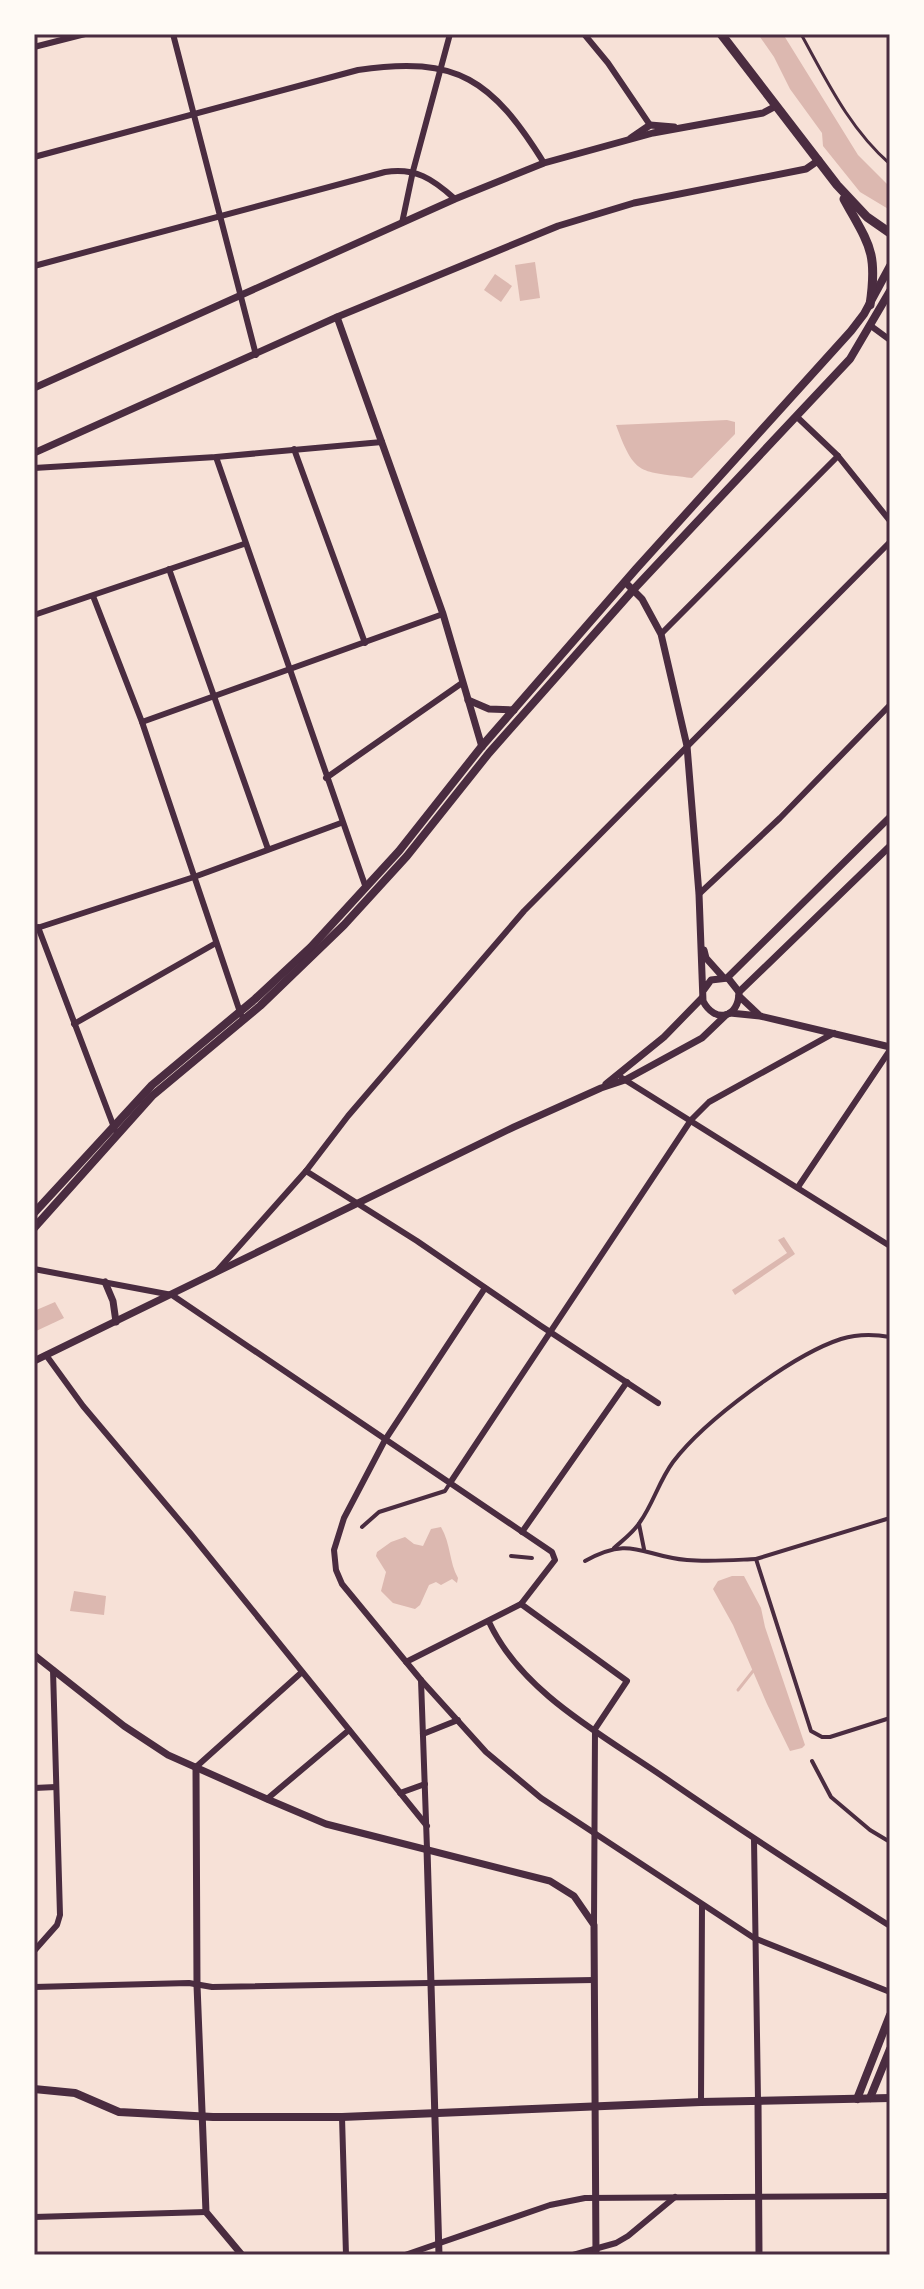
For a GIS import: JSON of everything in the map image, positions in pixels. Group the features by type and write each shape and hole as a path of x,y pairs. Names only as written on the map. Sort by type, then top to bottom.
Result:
{"main road":[{"path":"721,34 837,185 867,217 890,233"},
{"path":"837,185 872,251 870,305"},
{"path":"34,1213 115,1129 167,1081 244,1021 309,960 368,891 482,746 836,348 870,305 890,266"},
{"path":"34,1228 152,1085 295,963 407,856 485,758 634,589 850,359 890,291"},
{"path":"857,2099 890,2015"},
{"path":"870,2098 890,2049"},
{"path":"34,2089 75,2093 119,2112 201,2116 342,2117 758,2100 890,2098"}],"street":[{"path":"34,47 85,34"},
{"path":"173,34 256,355"},
{"path":"402,223 450,34"},
{"path":"584,34 608,63 650,125"},
{"path":"34,157 358,70 393,64 442,67 473,80 511,114 544,163"},
{"path":"34,388 455,199 544,163 629,139 763,113 776,106"},
{"path":"629,139 650,125 681,128"},
{"path":"34,453 337,317 558,226 598,212 706,187 806,169 819,160"},
{"path":"34,266 385,172 413,171 438,183 455,199"},
{"path":"337,317 443,614 485,758"},
{"path":"871,326 890,340"},
{"path":"796,416 838,456 890,521"},
{"path":"34,468 216,457 382,442"},
{"path":"294,449 365,643"},
{"path":"661,634 838,456"},
{"path":"216,457 341,823 368,891"},
{"path":"217,1271 306,1171 348,1116 524,911 890,542"},
{"path":"34,615 244,544"},
{"path":"169,569 268,849"},
{"path":"625,582 652,614 661,634 687,746 699,894 702,994 712,1012 760,1016 890,1049 798,1187"},
{"path":"93,596 142,722 244,1021"},
{"path":"142,722 443,614"},
{"path":"326,778 462,683"},
{"path":"468,700 489,709 514,710"},
{"path":"699,894 780,818 890,705"},
{"path":"622,1077 702,994 711,980 725,978 890,817"},
{"path":"115,1129 36,928 194,877 341,823"},
{"path":"34,1361 357,1203 622,1077 658,1063 702,1038 737,1005 739,994 890,846"},
{"path":"700,936 706,958 733,982 739,994 760,1016"},
{"path":"74,1024 216,943"},
{"path":"362,1527 379,1512 445,1491 691,1120 709,1102 834,1033"},
{"path":"647,1051 658,1063"},
{"path":"622,1077 890,1246"},
{"path":"306,1171 658,1403"},
{"path":"34,1269 172,1295 552,1552 555,1560 521,1604 406,1662"},
{"path":"105,1282 113,1301 116,1322"},
{"path":"485,1288 385,1440 344,1518 334,1550 336,1570 342,1584 421,1680 515,1779 754,1938 890,1992"},
{"path":"585,1561 614,1548 639,1524 670,1465 685,1447 738,1402 819,1348 861,1335 890,1337"},
{"path":"46,1355 83,1406 427,1826"},
{"path":"522,1532 627,1382"},
{"path":"614,1548 689,1560 756,1559 890,1518"},
{"path":"639,1524 645,1551"},
{"path":"511,1556 532,1558"},
{"path":"756,1559 811,1731 822,1737 830,1737 890,1718"},
{"path":"521,1604 627,1681 595,1729 596,2252"},
{"path":"489,1622 518,1666 556,1702 754,1839 890,1926"},
{"path":"34,1655 168,1755 326,1824 550,1881 574,1896 594,1925"},
{"path":"35,1947 57,1925 60,1915 53,1670"},
{"path":"242,2255 206,2212 197,1985 196,1767 302,1672"},
{"path":"421,1680 433,1983 439,2255"},
{"path":"423,1734 458,1720"},
{"path":"267,1799 349,1730"},
{"path":"812,1761 831,1797 870,1830 890,1842"},
{"path":"400,1793 425,1784"},
{"path":"34,1788 56,1787"},
{"path":"754,1839 759,2255"},
{"path":"701,2102 702,1905"},
{"path":"34,1987 594,1980"},
{"path":"342,2117 346,2255"},
{"path":"405,2255 550,2205 596,2198 890,2196"},
{"path":"573,2255 596,2252 628,2236 675,2197"},
{"path":"34,2217 206,2212"}],"lane":[{"path":"801,34 843,111 890,164"}],"shaded area":[{"path":"758,34 783,34 858,155 890,187 890,210 860,192 823,146 822,133 790,89"},
{"path":"535,262 540,298 520,301 515,265"},
{"path":"495,274 512,286 501,302 484,290"},
{"path":"735,422 735,434 692,478 642,468 629,454 616,425"},
{"path":"784,1237 795,1254 735,1295 732,1290 787,1253 778,1240"},
{"path":"55,1302 64,1318 34,1332 34,1311"},
{"path":"441,1527 457,1583 452,1579 441,1585 436,1582 429,1585 415,1609 393,1603 381,1591 386,1572 376,1556 377,1552 405,1537 423,1546 431,1529"},
{"path":"744,1576 761,1608 805,1745 802,1748 790,1751 733,1625 713,1589 718,1581"},
{"path":"74,1591 106,1596 104,1615 70,1611"}],"waterway":[{"path":"738,1690 753,1671"}]}
